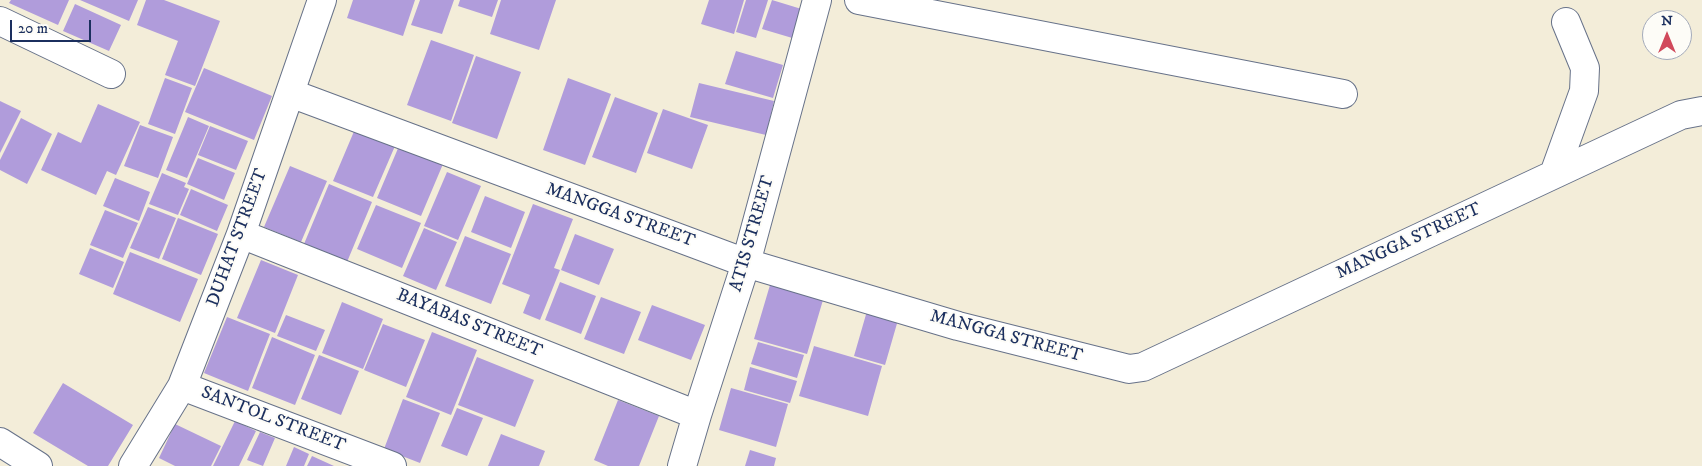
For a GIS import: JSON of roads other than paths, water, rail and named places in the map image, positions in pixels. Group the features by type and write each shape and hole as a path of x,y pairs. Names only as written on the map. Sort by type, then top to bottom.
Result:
{"street":[{"name":"DUHAT STREET","path":"134,466 182,386 241,234 322,0"},
{"name":"ATIS STREET","path":"682,466 696,415 746,263 817,0"},
{"path":"859,0 1343,94"},
{"path":"0,20 111,74"},
{"path":"1554,174 1584,91 1585,68 1566,22"},
{"name":"MANGGA STREET","path":"290,93 746,263 958,326 1129,369 1143,367 1681,115 1702,111"},
{"name":"BAYABAS STREET","path":"241,234 696,415"},
{"name":"SANTOL STREET","path":"182,386 392,466"},
{"path":"0,442 38,466"}]}
